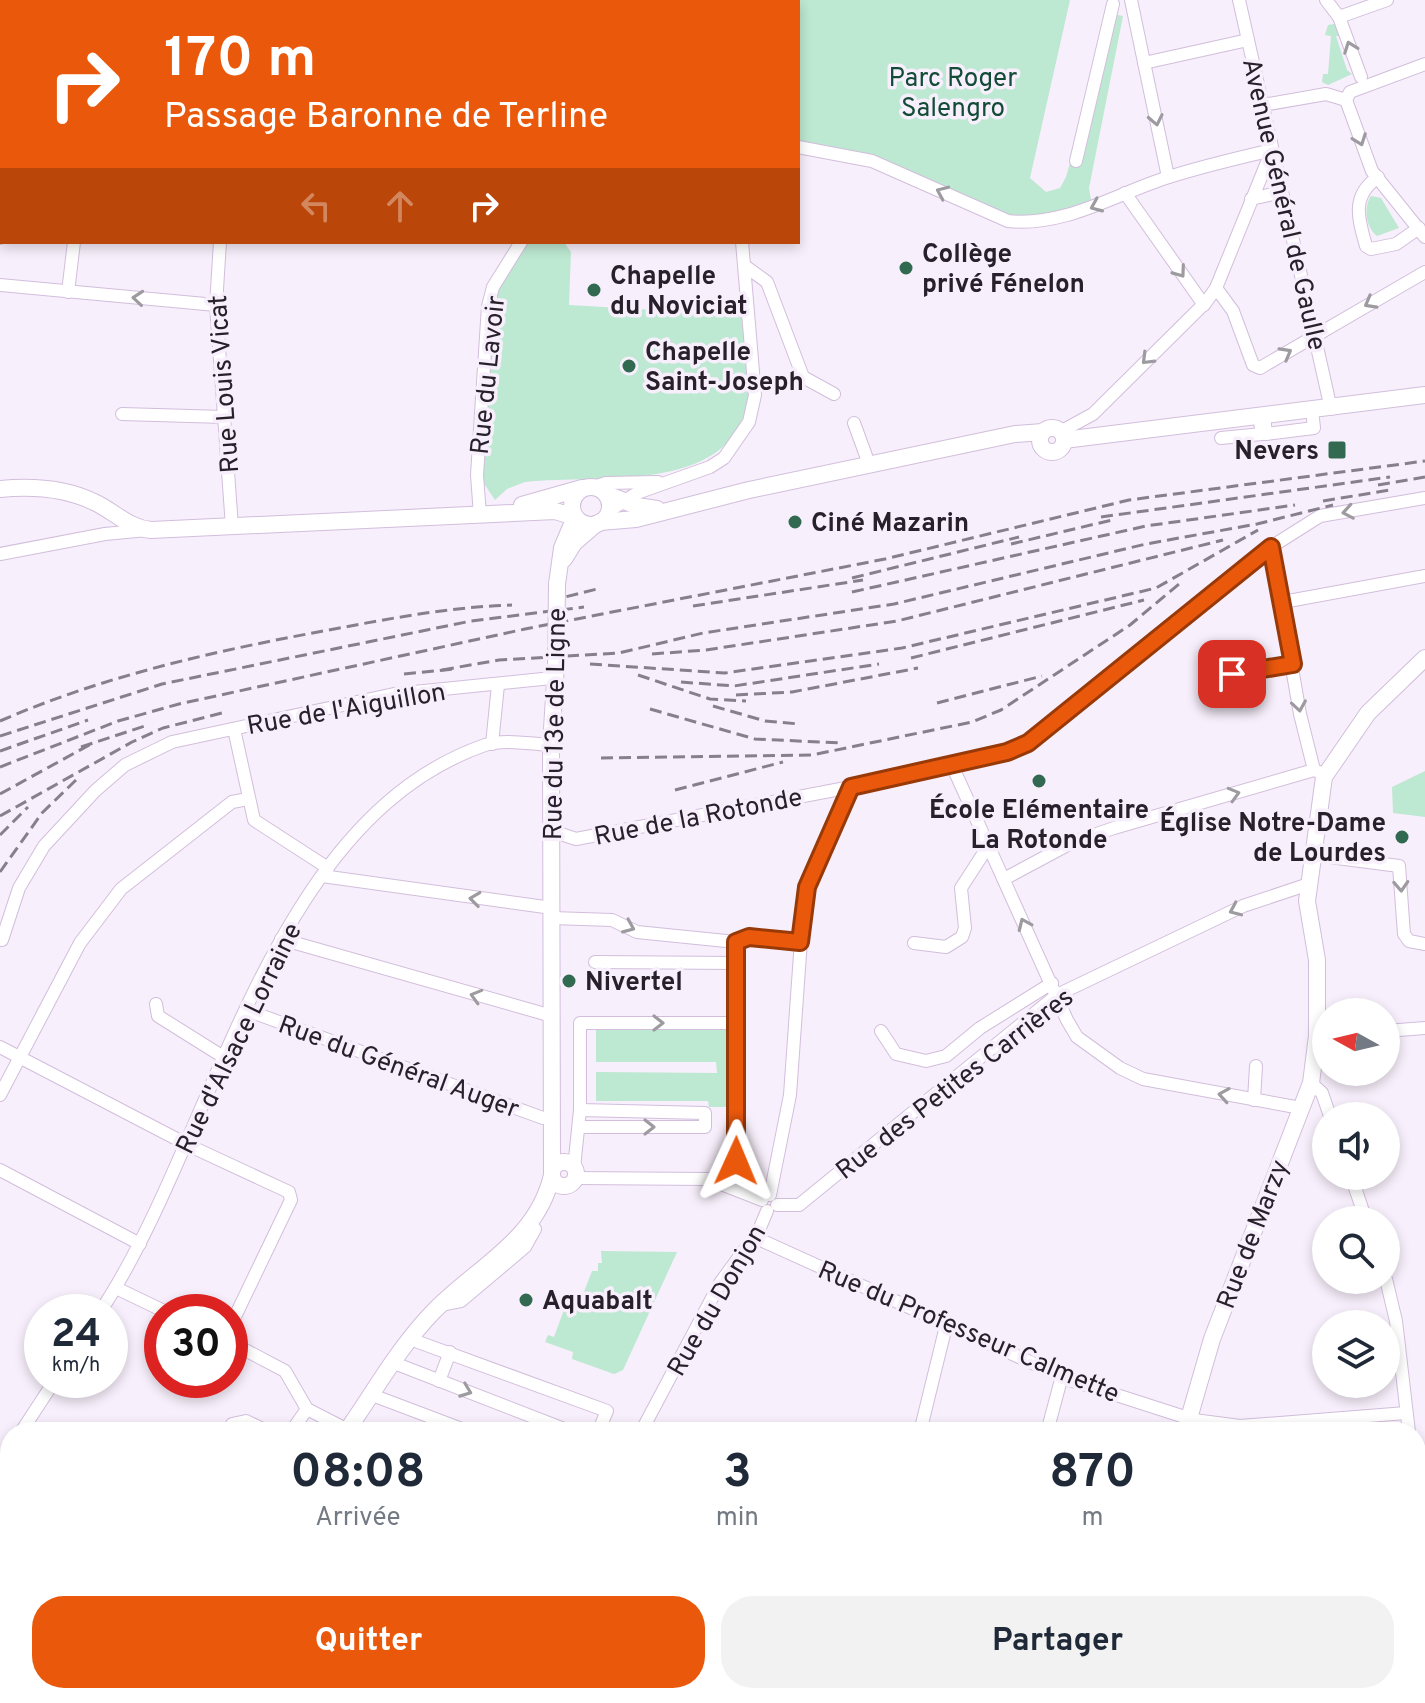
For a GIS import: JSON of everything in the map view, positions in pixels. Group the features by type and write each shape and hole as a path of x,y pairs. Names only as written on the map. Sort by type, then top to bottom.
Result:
{"main road":[{"path":"0,489 28,488 75,494 97,503 132,525 151,530 546,510 575,517 584,524 602,519 636,519 662,510 869,464 1048,435 1331,409 1425,395"},
{"path":"594,490 602,519"},
{"path":"485,515 594,490 662,510"},
{"name":"Rue du 13e de Ligne","path":"568,1173 550,1141 553,1116 554,764 549,745 557,578 564,539 575,517 572,501 594,490"},
{"name":"Rue du 13e de Ligne","path":"557,578 574,543 602,519"},
{"path":"1319,772 1368,713 1425,658"},
{"name":"Rue du 13e de Ligne","path":"552,876 558,833 553,795 554,764"},
{"name":"Rue de Marzy","path":"1319,772 1314,855 1307,901 1320,998"},
{"name":"Rue de Marzy","path":"1187,1422 1212,1339 1312,1079"},
{"name":"Rue du 13e de Ligne","path":"353,1422 410,1339 440,1305 535,1229 568,1173"},
{"name":"Rue du 13e de Ligne","path":"513,1244 568,1173"}],"street":[{"path":"1131,0 1168,177"},
{"name":"Avenue Général de Gaulle","path":"1239,0 1331,409"},
{"path":"1326,0 1339,17 1366,81"},
{"path":"1339,17 1387,0"},
{"path":"1076,161 1113,4"},
{"path":"1144,63 1248,40"},
{"path":"1263,105 1326,94 1425,64"},
{"path":"1366,81 1350,92 1346,100 1373,180 1422,232 1396,244 1371,249 1366,246 1357,216 1359,198 1373,180"},
{"path":"1326,94 1346,100"},
{"path":"800,147 872,161 1008,221 1027,222 1084,211 1168,177 1272,150"},
{"path":"1048,435 1093,414 1204,305 1216,288 1272,150"},
{"path":"1251,199 1282,192"},
{"path":"1125,193 1204,305"},
{"path":"68,292 74,244"},
{"name":"Rue Louis Vicat","path":"220,244 216,305 232,527"},
{"name":"Rue du Lavoir","path":"485,515 477,475 488,306 493,287 520,244"},
{"path":"602,519 637,493 692,476 724,458 749,422 755,395 742,244"},
{"path":"745,266 767,282 803,377 834,394"},
{"path":"1216,288 1233,311 1254,367 1260,368 1425,272"},
{"path":"0,285 216,305"},
{"path":"122,414 224,417"},
{"path":"1221,438 1262,434 1262,415"},
{"path":"854,423 869,464"},
{"path":"594,490 606,483 669,482"},
{"name":"Rue de la Rotonde","path":"558,833 576,839 851,787 1017,749 1038,737 1271,547 1320,516 1425,498"},
{"path":"0,554 105,534 151,530"},
{"path":"1004,879 1073,842 1114,828 1319,772 1293,664 1271,547"},
{"path":"1283,602 1425,576"},
{"path":"1232,674 1293,664"},
{"name":"Rue de l'Aiguillon","path":"2,940 19,888 44,846 95,791 125,765 172,742 394,694 498,685 554,672"},
{"path":"492,744 498,685"},
{"path":"234,729 254,820 325,872 552,913 612,920 637,932 736,942 749,937 800,942"},
{"name":"Rue d'Alsace Lorraine","path":"112,1294 140,1244 281,939 325,872 363,827 425,775 492,744 549,745"},
{"path":"951,763 1077,1037 1120,1068 1143,1079 1301,1108"},
{"name":"Rue du Donjon","path":"646,1422 720,1283 754,1237 769,1203 790,1095 800,942 807,887 851,787"},
{"path":"0,1095 80,943 121,889 232,802 248,799"},
{"path":"914,943 946,947 962,937 965,928 961,888 973,866 991,849"},
{"path":"1314,855 1399,866 1404,934 1409,941 1425,944"},
{"name":"Rue des Petites Carrières","path":"769,1203 799,1205 1054,989 1243,906 1309,884"},
{"path":"281,939 552,1016"},
{"path":"734,1187 736,942"},
{"path":"595,962 736,963"},
{"path":"881,1031 896,1054 926,1061 946,1056 980,1028 1054,989"},
{"path":"156,1004 158,1016 225,1058"},
{"name":"Rue du Général Auger","path":"246,1010 543,1118 553,1116"},
{"path":"736,1023 580,1023 579,1127 568,1173 708,1179 769,1203"},
{"path":"1400,1030 1425,1028"},
{"path":"0,1047 187,1144 289,1192 291,1200 246,1294"},
{"path":"1254,1100 1256,1066"},
{"path":"1311,1083 1322,1093 1325,1102"},
{"path":"579,1127 705,1127 705,1113 580,1110"},
{"path":"0,1170 140,1244"},
{"path":"440,1305 461,1301 525,1247 535,1229"},
{"name":"Rue du Professeur Calmette","path":"754,1237 946,1326 1178,1422"},
{"path":"116,1288 144,1301"},
{"path":"922,1422 946,1326"},
{"path":"410,1339 607,1411 602,1422"},
{"path":"248,1351 285,1371 307,1409 331,1422"},
{"path":"439,1381 450,1352"},
{"path":"394,1363 546,1422"},
{"path":"1050,1422 1062,1376"},
{"path":"1400,1379 1407,1422"},
{"path":"372,1395 444,1422"},
{"path":"28,1422 43,1398"},
{"path":"298,1422 307,1409"},
{"name":"Rue du Professeur Calmette","path":"1291,1422 1406,1413"}],"green space":[{"name":"Parc Roger Salengro","path":"800,0 1070,0 1030,178 1046,192 1060,188 1066,177 1113,14 1123,16 1089,188 1091,200 1082,207 1028,219 1006,215 883,160 800,141"},
{"path":"1339,23 1344,36 1336,36 1347,70 1352,74 1328,85 1322,82 1323,74 1328,74 1331,36 1325,35 1328,25"},
{"path":"1371,196 1381,198 1399,228 1377,236 1373,232 1366,212"},
{"path":"525,244 565,244 571,252 569,305 743,315 749,389 740,424 721,448 694,464 662,473 626,477 525,482 507,489 495,500 481,479 494,295"},
{"path":"1425,771 1425,817 1393,813 1392,787"},
{"path":"596,1023 727,1023 726,1107 709,1107 708,1101 596,1101 596,1072 717,1073 716,1062 596,1062"},
{"path":"601,1251 677,1252 623,1370 614,1374 572,1359 573,1352 545,1342 548,1335 554,1337 565,1307 577,1310 592,1271 598,1271 598,1263 602,1263"}],"railway":[{"path":"0,767 118,721 179,704 525,629 885,559 1129,500 1425,461"},
{"path":"1101,517 1390,477"},
{"path":"1378,485 1425,477"},
{"path":"1323,501 1390,490"},
{"path":"852,592 1146,526 1295,505"},
{"path":"442,670 499,660 619,653 703,633 894,604 1146,544 1257,524 1333,505"},
{"path":"1011,544 1112,520"},
{"path":"590,664 725,673 902,648 1156,588 1258,530"},
{"path":"852,578 1019,537"},
{"path":"652,654 706,650 897,621 1223,540"},
{"path":"693,606 863,580"},
{"path":"601,758 812,755 972,722 1001,710 1130,625 1179,584"},
{"path":"549,601 597,589"},
{"path":"911,658 1144,600"},
{"path":"0,721 77,691 237,648 415,615 512,605"},
{"path":"0,736 162,684 471,621 584,607"},
{"path":"681,682 734,686 879,664"},
{"path":"736,695 792,692 918,668"},
{"path":"404,674 454,669"},
{"path":"638,675 710,699 746,701"},
{"path":"937,703 1042,676"},
{"path":"713,706 765,721 799,724"},
{"path":"650,709 755,739 841,743"},
{"path":"0,816 132,742 163,728 226,712"},
{"path":"0,751 88,720"},
{"path":"81,747 145,726"},
{"path":"0,794 91,744"},
{"path":"675,790 783,762"},
{"path":"0,872 42,813 76,780"},
{"path":"0,835 28,807"}],"place":[{"name":"Collège privé Fénelon","path":"906,268"},
{"name":"Chapelle du Noviciat","path":"594,290"},
{"name":"Chapelle Saint-Joseph","path":"629,366"},
{"name":"Nevers","path":"1337,450"},
{"name":"Ciné Mazarin","path":"795,522"},
{"name":"École Elémentaire La Rotonde","path":"1039,781"},
{"name":"Église Notre-Dame de Lourdes","path":"1402,837"},
{"name":"Nivertel","path":"569,981"},
{"name":"Aquabalt","path":"526,1300"}],"route":[{"path":"736,1161 736,942 749,937 800,942 804,898 814,865 851,787 1007,752 1028,743 1271,547 1293,664 1232,674"}]}
